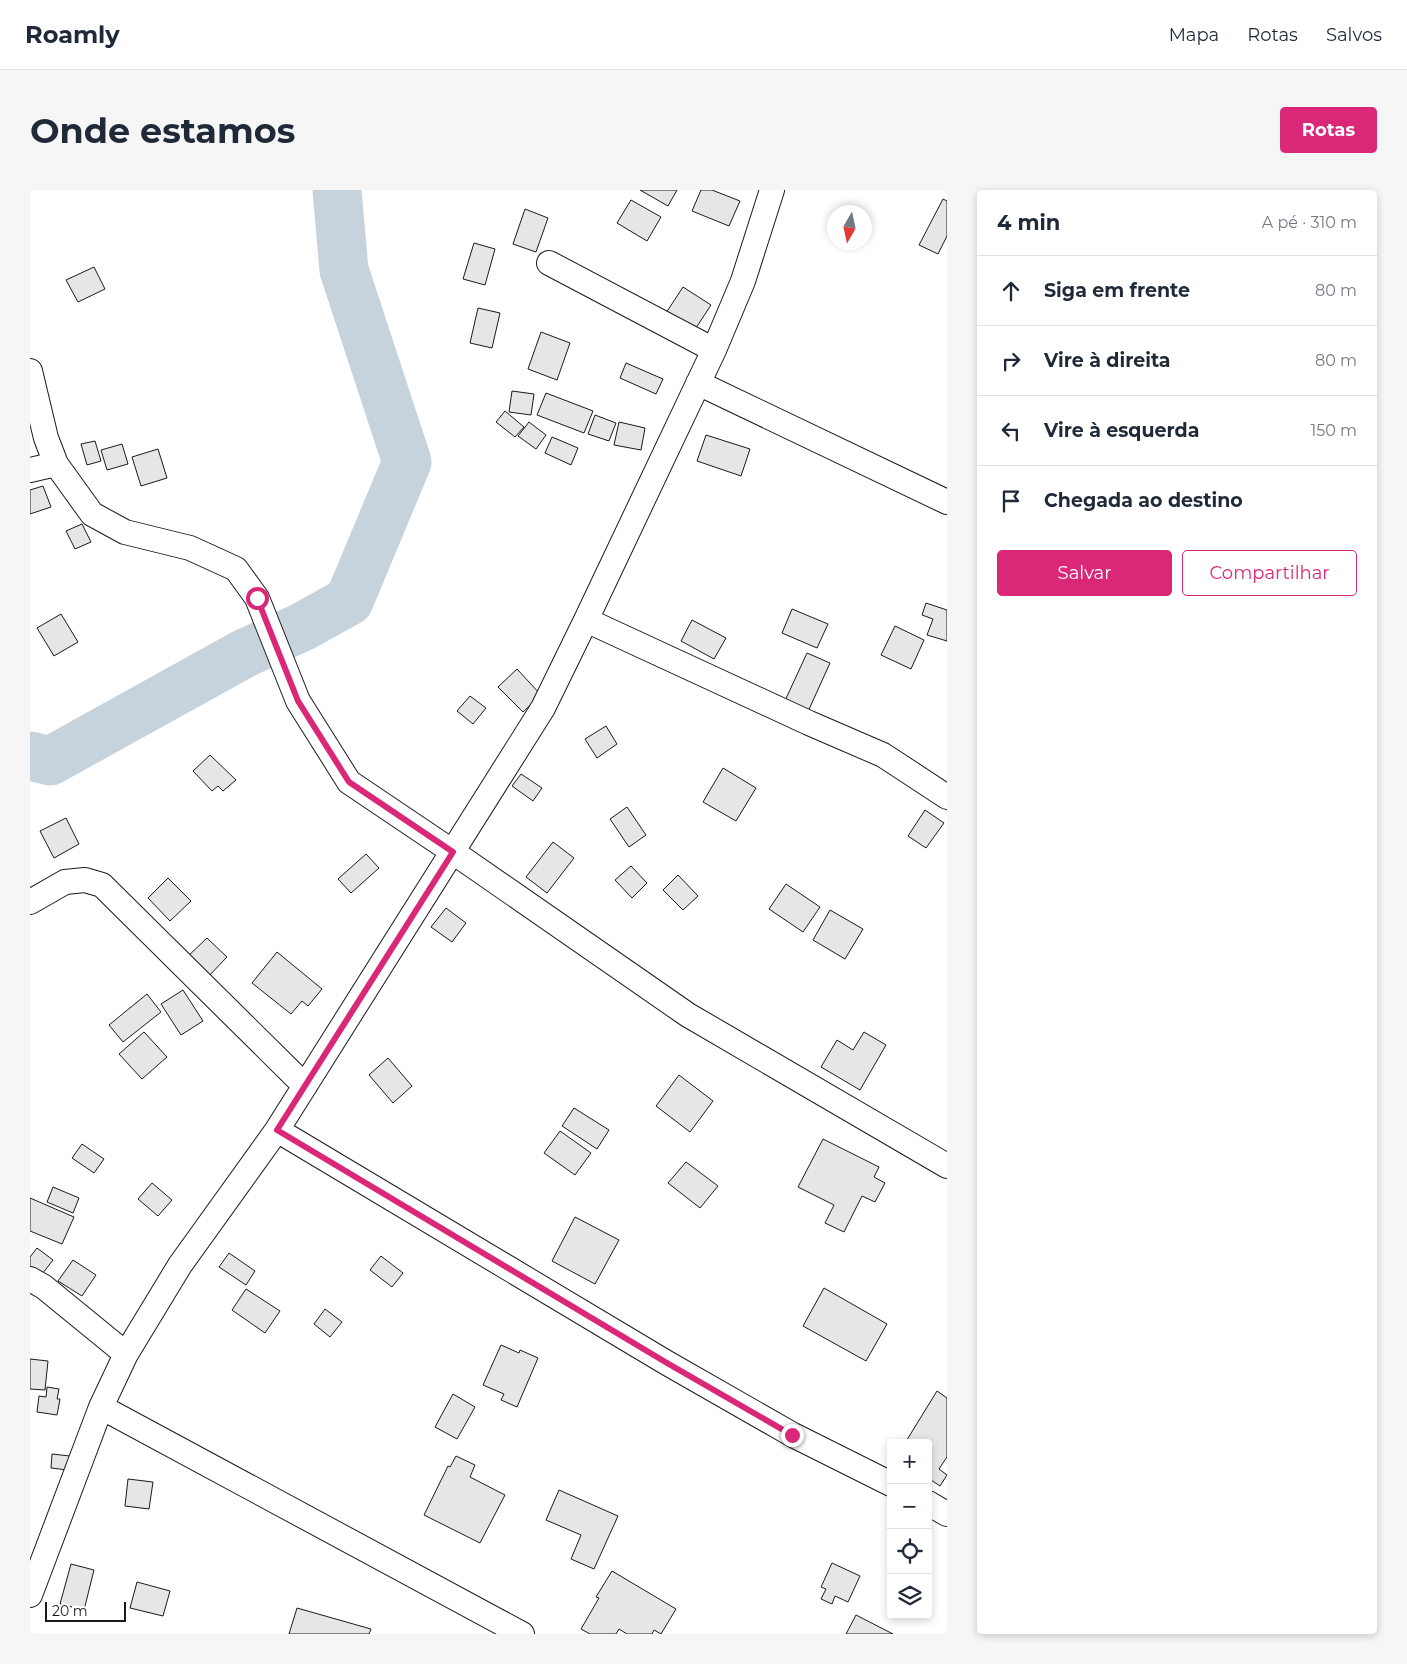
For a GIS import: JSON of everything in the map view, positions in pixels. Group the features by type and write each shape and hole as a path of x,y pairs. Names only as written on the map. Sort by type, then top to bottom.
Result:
{"street":[{"path":"30,1595 38,1553 126,1354 180,1265 277,1130 543,708 714,350 743,281 772,190"},
{"path":"549,263 714,350"},
{"path":"30,371 46,438 56,464 92,514 125,532 190,548 236,569 257,598 298,701 349,782 688,1015 947,1166"},
{"path":"698,383 947,502"},
{"path":"30,470 56,464"},
{"path":"586,620 883,755 947,797"},
{"path":"30,902 65,882 85,880 102,885 305,1086"},
{"path":"277,1130 792,1435 887,1482"},
{"path":"30,1279 44,1287 126,1354"},
{"path":"101,1407 522,1634"},
{"path":"932,1505 947,1514"}],"building":[{"path":"640,190 677,190 668,206"},
{"path":"701,190 712,190 740,201 729,226 692,211"},
{"path":"943,199 947,201 947,236 938,254 919,245"},
{"path":"631,200 661,217 647,241 617,223"},
{"path":"525,209 548,218 536,252 513,244"},
{"path":"474,243 495,249 485,285 463,279"},
{"path":"94,267 105,289 78,302 66,280"},
{"path":"683,287 711,305 692,334 664,316"},
{"path":"478,308 500,313 492,348 470,343"},
{"path":"541,332 570,343 557,380 528,369"},
{"path":"626,363 663,379 656,394 620,378"},
{"path":"512,391 534,394 531,415 509,412"},
{"path":"546,393 593,411 584,433 537,415"},
{"path":"505,411 524,427 515,437 496,422"},
{"path":"595,415 616,423 609,441 588,434"},
{"path":"529,422 546,435 536,449 518,436"},
{"path":"619,422 645,428 641,450 614,445"},
{"path":"706,435 750,449 741,476 697,461"},
{"path":"552,437 578,448 571,465 545,453"},
{"path":"95,441 101,461 87,465 81,444"},
{"path":"122,444 128,464 107,470 101,450"},
{"path":"158,449 167,478 141,486 132,457"},
{"path":"43,486 51,507 30,514 30,490"},
{"path":"82,524 91,542 75,549 66,531"},
{"path":"926,603 947,610 947,641 927,635 933,619 922,615"},
{"path":"792,609 828,624 817,648 782,633"},
{"path":"61,614 78,642 54,656 37,628"},
{"path":"692,620 726,638 714,659 681,641"},
{"path":"895,626 924,640 911,669 881,655"},
{"path":"807,653 830,663 806,716 783,705"},
{"path":"517,669 541,695 523,712 498,687"},
{"path":"470,696 486,708 473,724 457,711"},
{"path":"606,726 617,744 597,758 585,739"},
{"path":"210,755 236,780 223,791 218,786 212,791 193,771"},
{"path":"723,768 756,788 736,821 703,802"},
{"path":"521,774 542,788 533,801 512,786"},
{"path":"627,807 646,835 629,847 610,819"},
{"path":"925,810 944,823 926,848 908,836"},
{"path":"66,818 79,844 54,858 40,831"},
{"path":"553,842 574,858 547,893 526,877"},
{"path":"366,854 379,868 351,893 338,879"},
{"path":"631,866 647,883 632,898 615,880"},
{"path":"678,875 698,896 683,910 663,890"},
{"path":"168,878 191,901 170,921 148,898"},
{"path":"786,884 820,907 803,932 769,909"},
{"path":"446,908 466,923 452,942 431,927"},
{"path":"830,910 863,929 845,959 813,940"},
{"path":"207,938 227,957 206,979 185,959"},
{"path":"277,952 322,989 308,1006 302,1001 291,1014 252,983"},
{"path":"183,990 203,1021 181,1035 161,1004"},
{"path":"147,994 161,1012 123,1042 109,1025"},
{"path":"144,1032 167,1057 142,1079 119,1054"},
{"path":"864,1032 886,1045 860,1090 821,1067 837,1040 853,1050"},
{"path":"388,1058 412,1086 393,1103 369,1075"},
{"path":"679,1075 713,1101 690,1132 656,1106"},
{"path":"574,1108 609,1130 597,1149 562,1126"},
{"path":"560,1131 591,1153 575,1175 544,1153"},
{"path":"823,1139 879,1167 874,1177 885,1183 875,1202 862,1196 844,1232 825,1223 834,1205 798,1187"},
{"path":"82,1144 104,1159 94,1173 72,1158"},
{"path":"686,1162 718,1186 700,1208 668,1183"},
{"path":"152,1183 172,1200 158,1216 138,1199"},
{"path":"53,1187 79,1198 73,1213 47,1202"},
{"path":"30,1198 74,1217 62,1244 30,1231"},
{"path":"575,1217 619,1240 595,1284 552,1261"},
{"path":"37,1248 53,1260 39,1278 30,1271 30,1257"},
{"path":"229,1253 255,1271 246,1285 219,1267"},
{"path":"381,1256 403,1273 392,1287 370,1270"},
{"path":"73,1260 96,1275 82,1296 58,1281"},
{"path":"824,1288 887,1324 866,1361 803,1326"},
{"path":"246,1289 280,1311 265,1333 232,1310"},
{"path":"325,1309 342,1322 330,1337 314,1324"},
{"path":"501,1345 519,1353 520,1350 538,1358 517,1407 501,1400 504,1394 483,1385"},
{"path":"30,1359 48,1361 45,1390 30,1389"},
{"path":"47,1387 59,1389 57,1399 60,1399 57,1415 37,1412 39,1396 46,1397"},
{"path":"937,1391 947,1398 947,1457 939,1469 947,1475 940,1486 932,1481 932,1439 907,1439"},
{"path":"453,1394 475,1407 457,1439 435,1427"},
{"path":"52,1454 70,1456 68,1470 51,1468"},
{"path":"456,1456 475,1465 470,1477 505,1495 480,1543 424,1515 448,1466 450,1467"},
{"path":"128,1479 153,1482 149,1509 125,1506"},
{"path":"559,1490 618,1516 594,1569 571,1559 581,1535 546,1520"},
{"path":"832,1563 860,1576 848,1602 835,1596 832,1604 821,1599 826,1589 821,1587"},
{"path":"71,1564 94,1570 84,1610 60,1604"},
{"path":"612,1571 676,1609 661,1634 654,1630 652,1634 627,1634 619,1629 616,1634 590,1634 581,1629 599,1598 596,1597"},
{"path":"137,1582 170,1591 163,1616 130,1608"},
{"path":"297,1608 371,1629 369,1634 289,1634"},
{"path":"856,1615 893,1634 846,1634"}],"waterway":[{"path":"30,756 50,761 245,653 302,627 349,601 407,462 344,270 337,190"}],"route":[{"path":"257,598 298,701 349,782 453,852 277,1130 667,1363 792,1435"}]}
